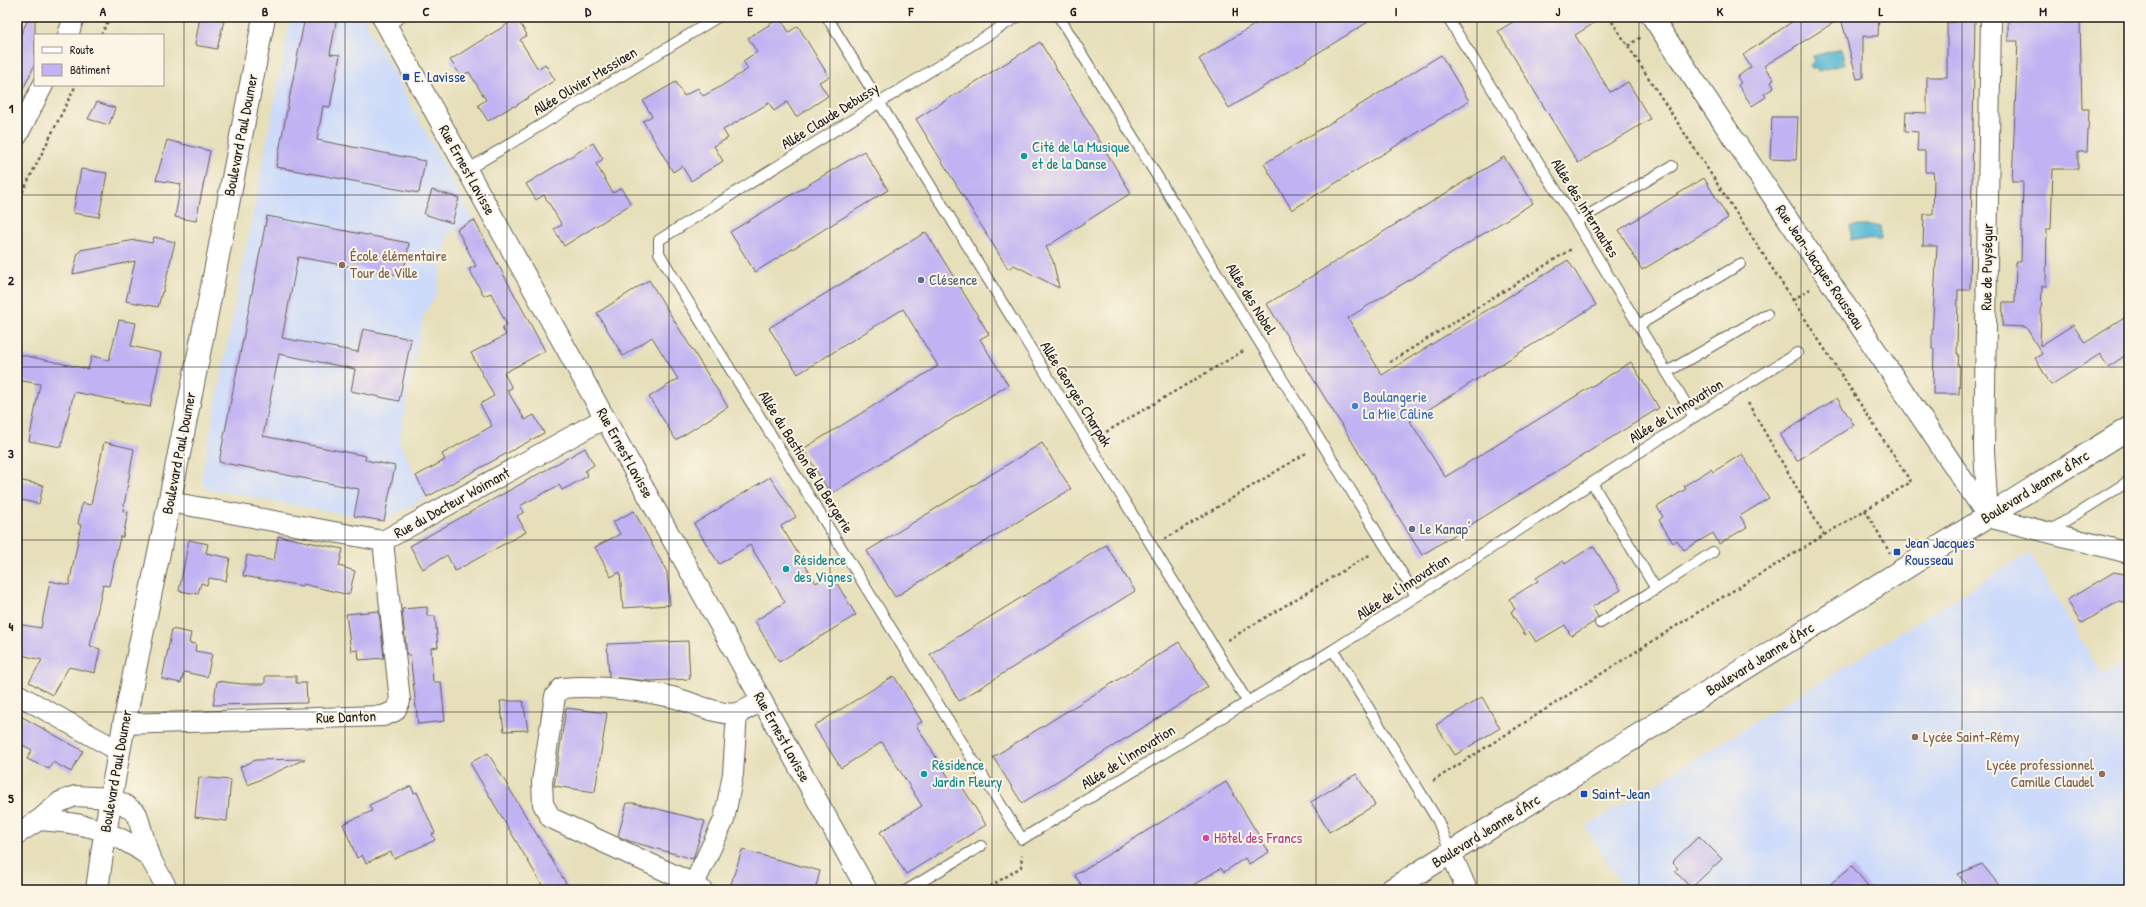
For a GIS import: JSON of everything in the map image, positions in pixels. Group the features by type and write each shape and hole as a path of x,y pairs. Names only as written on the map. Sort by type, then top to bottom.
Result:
{"main road":[{"name":"Boulevard Paul Doumer","path":"97,890 105,831 123,724 170,502 264,17"},
{"name":"Boulevard Jeanne d'Arc","path":"1391,890 2129,428"}],"street":[{"path":"68,34 74,17"},
{"name":"Rue Jean-Jacques Rousseau","path":"1652,17 1988,517"},
{"name":"Rue de Puységur","path":"1988,517 1984,450 1991,17"},
{"name":"Rue Ernest Lavisse","path":"390,20 467,170 867,890"},
{"path":"17,136 42,86"},
{"name":"Rue du Docteur Woimant","path":"170,502 383,541 605,418"},
{"path":"1950,462 1971,459 1984,450"},
{"path":"1988,517 2129,552"},
{"name":"Rue Danton","path":"123,724 383,716 395,711 400,701 383,541"},
{"path":"737,713 733,774 724,820 698,887 552,818 543,804 542,782 555,696 562,688 575,687 647,692 726,713 737,713 762,701"},
{"path":"17,694 119,751"},
{"path":"17,834 39,820 60,802 75,796 111,798 125,805 137,814 149,856 168,890"},
{"path":"39,820 74,822 105,831 128,842 149,856"},
{"path":"1451,853 1467,890"}],"lane":[{"name":"Allée Olivier Messiaen","path":"467,170 718,17"},
{"name":"Allée Georges Charpak","path":"827,17 1248,701"},
{"name":"Allée Claude Debussy","path":"659,240 1017,17"},
{"name":"Allée des Nobel","path":"1059,17 1416,596"},
{"name":"Allée des Internautes","path":"1447,17 1587,239 1694,417"},
{"path":"1576,222 1672,166"},
{"name":"Allée du Bastion de la Bergerie","path":"659,240 659,253 678,285 1022,839"},
{"path":"1638,325 1740,264"},
{"path":"1667,372 1766,314"},
{"name":"Allée de l'Innovation","path":"1022,839 1333,650 1694,417 1797,353"},
{"path":"2048,532 2129,481"},
{"path":"1592,483 1656,589"},
{"path":"1600,624 1713,552"},
{"path":"1333,650 1438,822 1451,853"},
{"path":"907,890 981,846"}],"path":[{"path":"102,34 110,17"},
{"path":"1419,790 1695,614 1911,482 1609,17"},
{"path":"17,203 76,86"},
{"path":"1390,362 1587,239"},
{"path":"1089,443 1260,342"},
{"path":"1740,389 1824,535"},
{"path":"1153,546 1322,444"},
{"path":"1865,510 1900,572"},
{"path":"1215,648 1385,546"},
{"path":"984,890 1021,867 1022,839"}],"shaded area":[{"name":"École élémentaire Tour de Ville","path":"291,17 363,17 474,220 448,234 436,296 424,315 399,442 427,497 384,521 206,489 201,480"},
{"name":"Lycée Saint-Rémy","path":"2025,555 2031,555 2102,674 2129,659 2129,890 1625,890 1585,827"}],"water":[{"path":"1841,49 1845,64 1818,71 1817,68 1812,68 1810,65 1814,61 1813,56"},
{"path":"1851,226 1881,226 1881,240 1851,239"}],"building":[{"path":"29,17 35,17 34,66 17,102 17,43"},
{"path":"200,17 225,17 217,49 195,45"},
{"path":"305,17 337,17 330,54 340,55 330,107 323,106 317,140 425,161 419,193 276,167"},
{"path":"1267,17 1376,17 1229,108 1199,59"},
{"path":"1521,17 1604,17 1575,35 1610,92 1628,82 1650,119 1578,163 1498,31"},
{"path":"1799,17 1879,17 1878,36 1863,36 1863,78 1857,79 1841,18 1764,66 1774,80 1771,82 1774,88 1764,94 1766,97 1752,106 1738,85 1741,83 1737,77 1751,67 1743,55"},
{"path":"1955,17 1975,17 1970,290 1958,290 1957,354 1959,354 1958,366 1960,366 1959,394 1933,394 1934,349 1932,349 1932,335 1937,246 1923,246 1924,214 1933,214 1934,179 1933,172 1925,172 1925,151 1917,151 1918,132 1905,131 1906,112 1927,113 1927,77 1947,77 1947,22 1955,22"},
{"path":"2023,17 2051,17 2050,20 2080,20 2082,109 2089,109 2087,152 2078,152 2078,169 2053,169 2051,229 2047,229 2046,286 2042,286 2040,346 2073,325 2085,343 2129,315 2129,353 2108,367 2100,354 2051,385 2035,358 2042,354 2026,327 2002,326 2003,302 2015,302 2016,262 2021,262 2023,182 2012,182 2018,41 2008,41 2008,20 2023,20"},
{"path":"517,18 527,35 520,40 538,69 545,64 555,80 514,107 513,106 488,121 478,105 486,100 469,72 461,76 450,60"},
{"path":"780,18 789,32 798,26 829,77 819,82 828,96 796,117 787,102 774,111 769,103 723,130 728,138 714,146 723,161 691,181 682,166 673,172 643,121 652,116 643,101 676,82 684,96 698,88 703,96 718,88 748,69 743,61 757,52 748,38"},
{"name":"Cité de la Musique et de la Danse","path":"1040,42 1131,193 1046,247 1053,261 1059,288 1014,265 1008,269 916,119"},
{"path":"1441,55 1469,101 1292,210 1264,164"},
{"path":"97,102 115,108 109,125 88,119"},
{"path":"1772,117 1798,117 1796,160 1770,159"},
{"path":"167,140 210,151 196,221 175,217 181,184 156,180"},
{"path":"593,143 603,159 596,164 613,193 621,188 631,204 564,246 554,229 562,225 544,195 536,200 526,184"},
{"path":"864,151 888,190 755,272 730,232"},
{"path":"1504,157 1533,203 1348,318 1382,375 1568,260 1596,305 1410,421 1445,477 1631,362 1659,408 1422,555 1267,304"},
{"path":"81,169 107,173 99,217 73,213"},
{"path":"1704,178 1728,218 1642,270 1619,230"},
{"path":"432,190 459,198 452,223 424,214"},
{"path":"267,216 409,243 403,276 298,257 282,338 358,352 363,329 411,339 399,401 351,391 355,369 279,354 263,436 366,456 365,460 395,466 384,521 354,516 359,489 219,462"},
{"path":"474,220 545,351 504,373 512,388 507,390 525,420 534,415 544,433 427,497 416,476 445,460 442,454 492,426 480,404 494,396 471,353 506,335 502,328 507,325 491,293 484,296 469,269 476,266 457,229"},
{"path":"926,232 989,334 980,339 1008,385 831,494 803,449 938,366 903,309 798,374 769,328"},
{"path":"154,237 175,242 158,307 126,301 135,261 73,274 78,253 81,250 135,240 152,243"},
{"path":"649,280 728,407 676,440 649,397 678,379 652,337 623,356 597,313"},
{"path":"119,320 136,323 131,346 161,353 150,407 74,392 61,447 29,441 40,384 17,380 17,354 88,369 92,356 109,360"},
{"path":"1837,398 1854,425 1797,461 1780,434"},
{"path":"104,442 134,449 123,511 128,512 123,537 120,537 109,586 103,585 90,646 100,649 95,673 69,667 52,695 29,682 42,660 17,654 17,624 41,628 50,581 69,585 81,525 78,524 82,503 91,505"},
{"path":"1042,443 1071,489 895,597 867,551"},
{"path":"585,448 594,465 585,471 588,476 562,490 559,485 520,506 524,512 517,516 526,532 455,571 447,555 423,569 410,546"},
{"path":"1742,454 1769,498 1740,516 1747,527 1719,544 1713,533 1684,550 1677,540 1673,543 1659,520 1663,517 1657,507 1686,489 1684,486 1711,469 1713,472"},
{"name":"Résidence des Vignes","path":"770,477 796,517 781,526 816,583 831,574 856,615 779,662 755,621 785,602 750,545 719,564 694,524"},
{"path":"17,480 43,485 39,504 17,499"},
{"path":"634,511 667,572 670,605 623,608 620,572 611,577 595,547 620,534 613,522"},
{"path":"278,536 343,549 339,566 355,571 349,595 303,584 303,586 243,576 247,555 274,561"},
{"path":"189,540 208,544 206,553 230,558 226,581 209,578 207,585 201,583 198,594 179,591"},
{"path":"1106,545 1135,591 959,701 930,654"},
{"path":"1593,546 1621,590 1592,607 1598,617 1594,622 1571,636 1565,625 1536,642 1529,631 1525,635 1511,612 1515,609 1509,599 1538,581 1536,578 1563,561 1565,564"},
{"path":"2114,572 2129,575 2129,603 2119,601 2081,624 2067,600"},
{"path":"427,607 427,616 435,616 438,647 431,648 433,682 441,682 445,721 418,724 410,655 407,655 402,609"},
{"path":"379,611 384,658 359,660 358,650 351,651 346,614"},
{"path":"172,629 191,633 189,643 196,644 195,651 212,654 207,677 184,672 181,683 162,679"},
{"path":"688,641 690,679 649,681 609,677 607,644"},
{"path":"1179,642 1208,687 1022,803 993,757"},
{"path":"265,676 296,676 296,683 306,683 307,703 213,705 217,681 242,684 265,684"},
{"name":"Résidence Jardin Fleury","path":"894,676 922,722 916,725 952,783 958,780 986,825 906,874 880,832 922,806 882,742 841,768 814,726"},
{"path":"1482,697 1500,728 1455,755 1436,725"},
{"path":"500,701 523,701 528,730 504,731"},
{"path":"566,708 607,713 595,792 554,786"},
{"path":"17,714 83,751 71,772 53,762 49,769 27,759 32,750 17,742"},
{"path":"488,753 570,890 545,890 470,763"},
{"path":"305,759 248,785 240,767 256,760"},
{"path":"1356,774 1375,805 1329,832 1311,802"},
{"path":"199,777 231,780 227,821 195,817"},
{"name":"Hôtel des Francs","path":"1226,782 1269,852 1249,864 1245,858 1224,872 1221,868 1185,890 1085,890 1075,875"},
{"path":"411,786 414,793 417,792 435,833 432,834 435,840 394,859 391,852 366,863 362,855 357,858 343,824 372,811 369,805"},
{"path":"627,803 634,803 705,821 693,859 629,841 618,836"},
{"path":"1699,836 1722,859 1691,888 1675,871 1678,868 1672,862"},
{"path":"742,850 820,871 815,890 742,890 730,887"},
{"path":"1982,864 2003,890 1970,890 1958,874"},
{"path":"1852,866 1871,890 1823,890"}],"place":[{"name":"E. Lavisse","path":"406,77"},
{"name":"Cité de la Musique et de la Danse","path":"1024,156"},
{"name":"École élémentaire Tour de Ville","path":"342,265"},
{"name":"Clésence","path":"921,280"},
{"name":"Boulangerie La Mie Câline","path":"1355,406"},
{"name":"Le Kanap'","path":"1412,529"},
{"name":"Jean Jacques Rousseau","path":"1897,552"},
{"name":"Résidence des Vignes","path":"786,569"},
{"name":"Lycée Saint-Rémy","path":"1915,737"},
{"name":"Résidence Jardin Fleury","path":"924,774"},
{"name":"Lycée professionnel Camille Claudel","path":"2102,774"},
{"name":"Saint-Jean","path":"1584,794"},
{"name":"Hôtel des Francs","path":"1206,838"}]}
